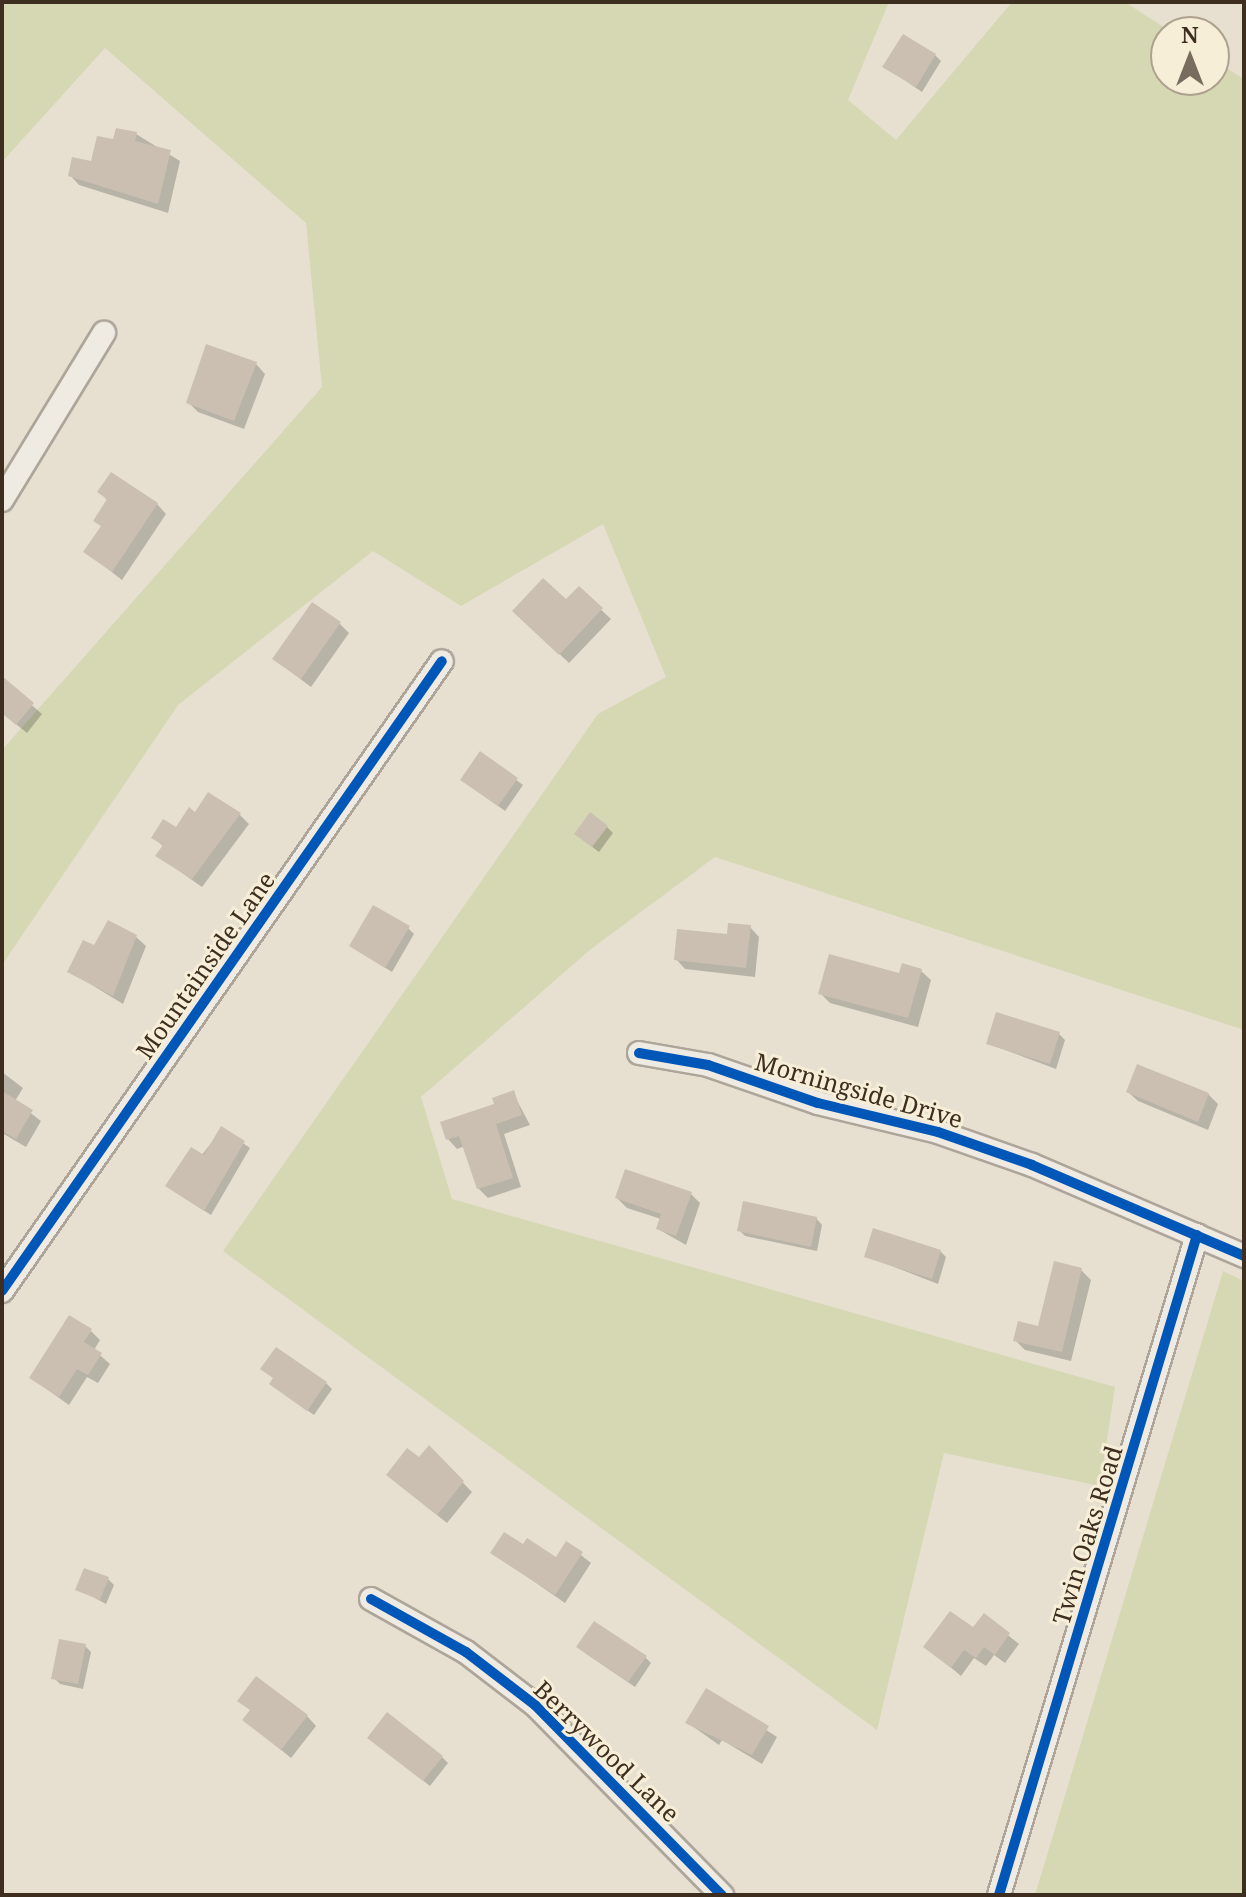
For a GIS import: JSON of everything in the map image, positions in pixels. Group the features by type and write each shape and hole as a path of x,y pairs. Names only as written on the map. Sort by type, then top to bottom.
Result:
{"street":[{"path":"2,500 104,333"},
{"name":"Mountainside Lane","path":"2,1291 442,661"},
{"name":"Morningside Drive","path":"639,1053 708,1065 818,1103 938,1132 1032,1165 1197,1235"},
{"path":"1197,1235 1244,1256"},
{"name":"Twin Oaks Road","path":"999,1895 1197,1235"},
{"name":"Berrywood Lane","path":"371,1599 466,1652 535,1705 722,1895"}],"green space":[{"path":"2,2 889,2 848,100 896,140 1012,2 1125,2 1150,18 1150,96 1230,96 1230,70 1244,79 1244,1030 715,857 591,949 421,1097 452,1199 1115,1387 1100,1486 944,1453 877,1730 223,1251 598,714 666,677 603,524 461,606 373,551 178,705 2,965 2,750 322,387 306,223 105,48 2,162"},
{"path":"1223,1271 1244,1281 1244,1895 1035,1895"}],"building":[{"path":"903,34 936,54 916,87 882,67"},
{"path":"116,128 137,132 135,141 171,150 158,204 68,176 72,157 91,161 97,136 113,139"},
{"path":"206,344 257,362 234,421 186,403"},
{"path":"111,472 158,503 112,572 83,552 101,526 93,521 107,499 97,492"},
{"path":"543,578 566,599 579,586 603,608 559,655 512,611"},
{"path":"312,602 341,622 301,679 272,659"},
{"path":"2,676 34,703 16,725 2,713"},
{"path":"480,751 518,778 498,806 460,780"},
{"path":"208,792 241,813 192,879 155,856 163,845 151,838 163,819 176,827 189,807 195,812"},
{"path":"590,812 608,826 592,847 574,834"},
{"path":"373,905 410,926 385,968 349,946"},
{"path":"108,920 137,935 113,996 67,972 83,940 94,945"},
{"path":"728,923 751,925 746,968 674,960 677,929 727,934"},
{"path":"829,954 899,973 902,963 922,969 908,1018 818,994"},
{"path":"996,1012 1060,1032 1050,1064 986,1044"},
{"path":"1137,1064 1209,1093 1198,1122 1126,1092"},
{"path":"514,1090 522,1115 496,1124 513,1178 477,1189 459,1136 446,1140 440,1122 494,1104 492,1098"},
{"path":"2,1091 33,1110 16,1139 2,1131"},
{"path":"221,1126 245,1141 204,1211 165,1186 191,1147 204,1155"},
{"path":"625,1169 692,1192 676,1236 656,1229 661,1214 615,1198"},
{"path":"743,1201 817,1217 811,1247 737,1231"},
{"path":"873,1228 941,1250 932,1279 864,1257"},
{"path":"1054,1261 1082,1268 1062,1352 1013,1341 1018,1321 1038,1326"},
{"path":"69,1315 92,1329 84,1342 102,1353 88,1375 77,1369 59,1397 29,1378"},
{"path":"276,1347 327,1382 307,1411 269,1384 273,1378 260,1369"},
{"path":"429,1445 464,1481 437,1515 386,1475 407,1448 419,1457"},
{"path":"504,1532 523,1544 527,1538 556,1557 566,1541 583,1552 555,1595 490,1553"},
{"path":"84,1568 109,1577 100,1600 75,1590"},
{"path":"950,1611 973,1627 984,1613 1010,1633 995,1655 984,1647 976,1658 964,1650 951,1668 923,1647"},
{"path":"594,1621 647,1656 628,1682 576,1647"},
{"path":"59,1639 86,1644 78,1684 51,1679"},
{"path":"256,1676 308,1715 281,1750 242,1720 250,1710 237,1701"},
{"path":"706,1688 769,1726 752,1755 685,1723"},
{"path":"387,1712 443,1756 423,1781 367,1738"}],"cycle path":[{"path":"2,1291 442,661"},
{"path":"639,1053 708,1065 818,1103 938,1132 1032,1165 1244,1256"},
{"path":"999,1895 1197,1235"},
{"path":"371,1599 466,1652 535,1705 722,1895"}]}
